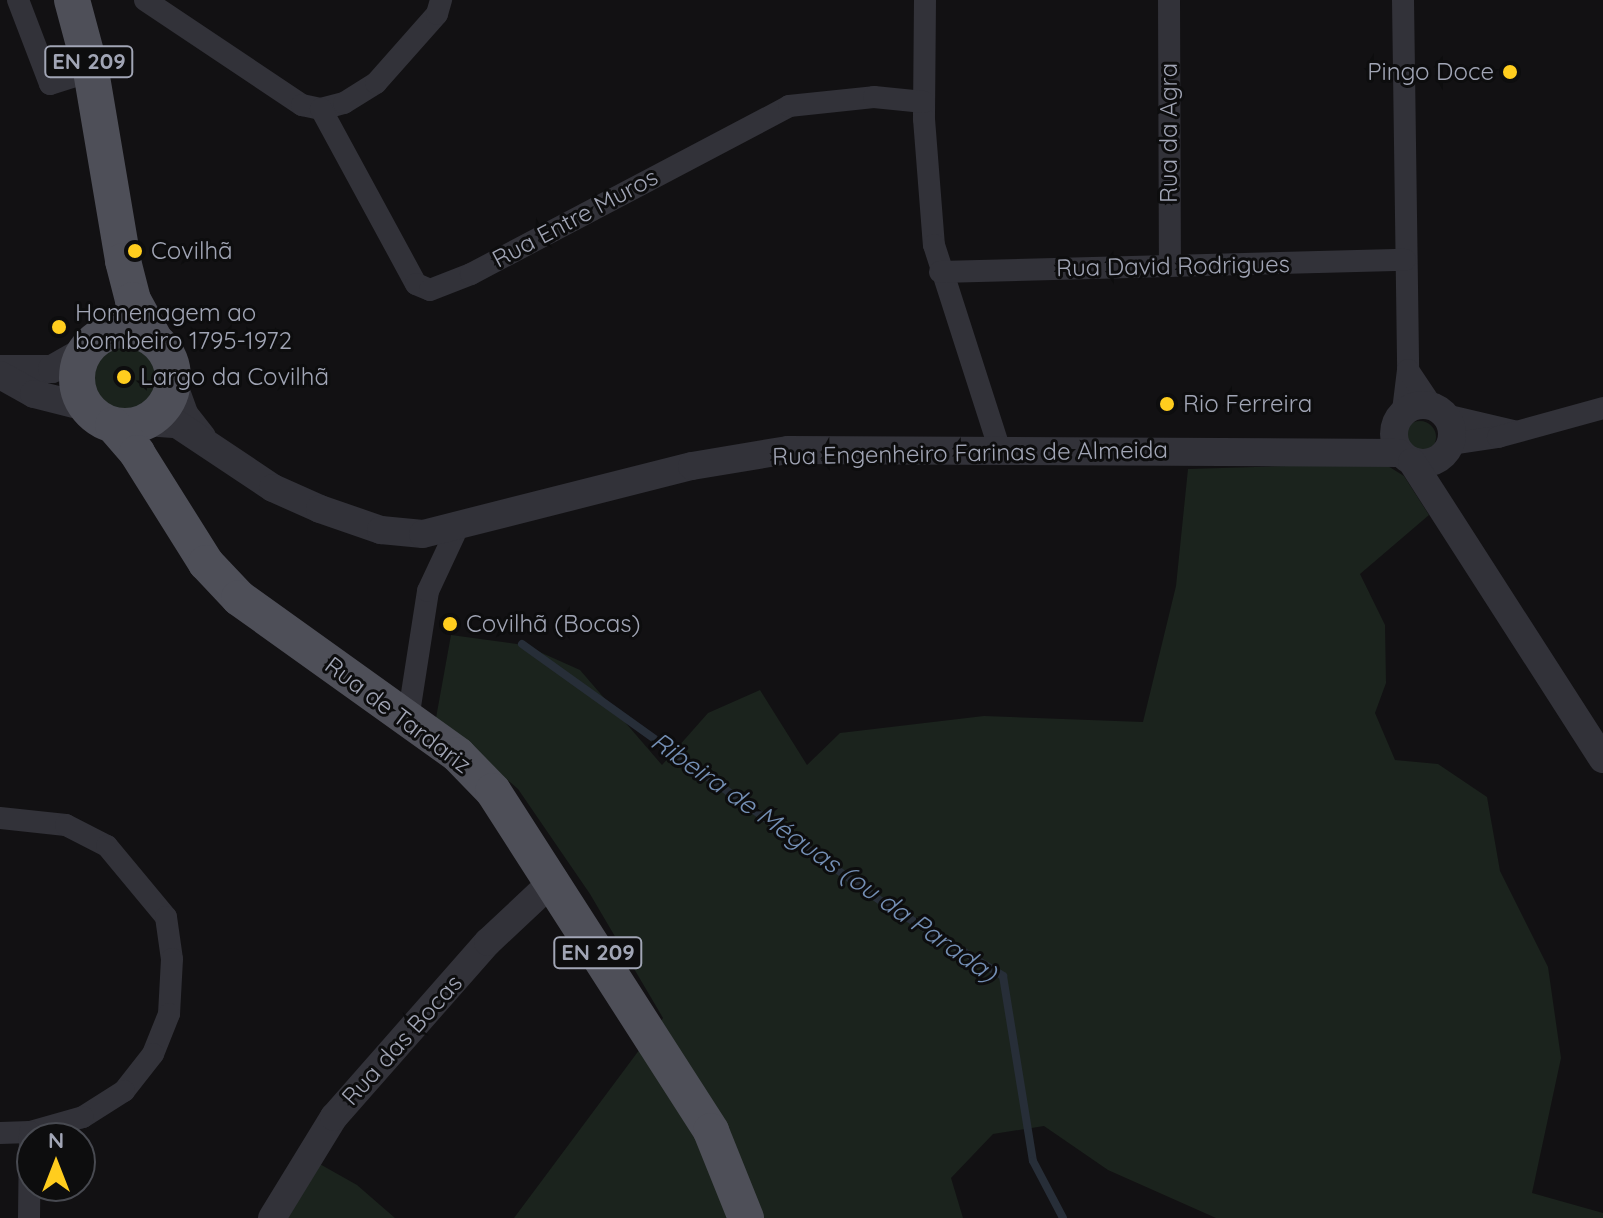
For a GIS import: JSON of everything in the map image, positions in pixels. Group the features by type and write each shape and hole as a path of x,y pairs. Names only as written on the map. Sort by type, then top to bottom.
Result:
{"main road":[{"name":"EN 209","path":"72,0 91,71 123,261 120,294 77,378 115,418"},
{"path":"115,418 164,406 173,383 167,353 155,340 133,300 123,261"},
{"path":"92,344 127,330 155,340"},
{"name":"Rua de Tardariz","path":"115,418 144,446 161,491 206,563 239,598 458,755 493,791 554,880 711,1131 746,1218"}],"street":[{"path":"18,0 50,84 91,71"},
{"path":"145,0 302,105 321,109 344,103 376,83 437,14 441,0"},
{"path":"925,0 924,102 940,272 1000,450"},
{"name":"Rua da Agra","path":"1169,0 1170,266"},
{"path":"1403,0 1408,370 1399,418 1406,457 1467,541 1603,759"},
{"name":"Rua Entre Muros","path":"321,109 416,284 430,290 471,274 789,106 874,97 924,102"},
{"name":"Rua David Rodrigues","path":"940,272 1405,260"},
{"path":"0,372 52,369 92,344"},
{"path":"1408,370 1452,429 1446,450 1467,541"},
{"name":"Rua Engenheiro Farinas de Almeida","path":"0,372 34,394 115,418 177,424 202,437 273,488 350,521 381,530 423,534 692,466 788,450 1339,449 1406,457"},
{"name":"Rua Engenheiro Farinas de Almeida","path":"173,383 184,414 202,437"},
{"path":"1399,418 1417,404 1520,432"},
{"path":"1406,457 1520,432 1603,408"},
{"name":"Rua Engenheiro Farinas de Almeida","path":"1339,449 1399,418"},
{"path":"408,719 428,591 458,527"},
{"path":"0,818 66,825 107,846 166,917 172,959 169,1014 153,1054 124,1091 83,1117 65,1122"},
{"name":"Rua das Bocas","path":"272,1218 334,1117 488,942 554,880"}],"shaded area":[{"path":"125,344 138,347 148,354 155,364 158,377 155,390 148,400 138,407 125,410 112,407 102,400 95,390 92,377 95,364 102,354 112,347"},
{"path":"1420,421 1431,426 1436,437 1431,448 1420,453 1409,448 1404,437 1409,426"},
{"path":"1383,463 1404,476 1429,515 1360,574 1385,625 1386,683 1375,713 1395,760 1438,764 1487,797 1500,871 1548,967 1561,1058 1532,1193 1603,1213 1603,1218 1216,1218 1108,1170 1044,1126 993,1134 951,1178 963,1218 514,1218 663,1018 590,894 518,789 436,718 451,635 524,645 580,670 662,765 708,713 760,690 807,765 840,733 984,716 1143,722 1176,586 1188,469"},
{"path":"302,1154 357,1185 395,1218 265,1218"}],"waterway":[{"name":"Ribeira de Méguas (ou da Parada)","path":"522,644 882,902 1003,976 1033,1161 1063,1218"}],"place":[{"name":"Pingo Doce","path":"1510,72"},
{"name":"Covilhã","path":"135,251"},
{"name":"Homenagem ao bombeiro 1795-1972","path":"59,327"},
{"name":"Largo da Covilhã","path":"124,377"},
{"name":"Rio Ferreira","path":"1167,404"},
{"name":"Covilhã (Bocas)","path":"450,624"}]}
